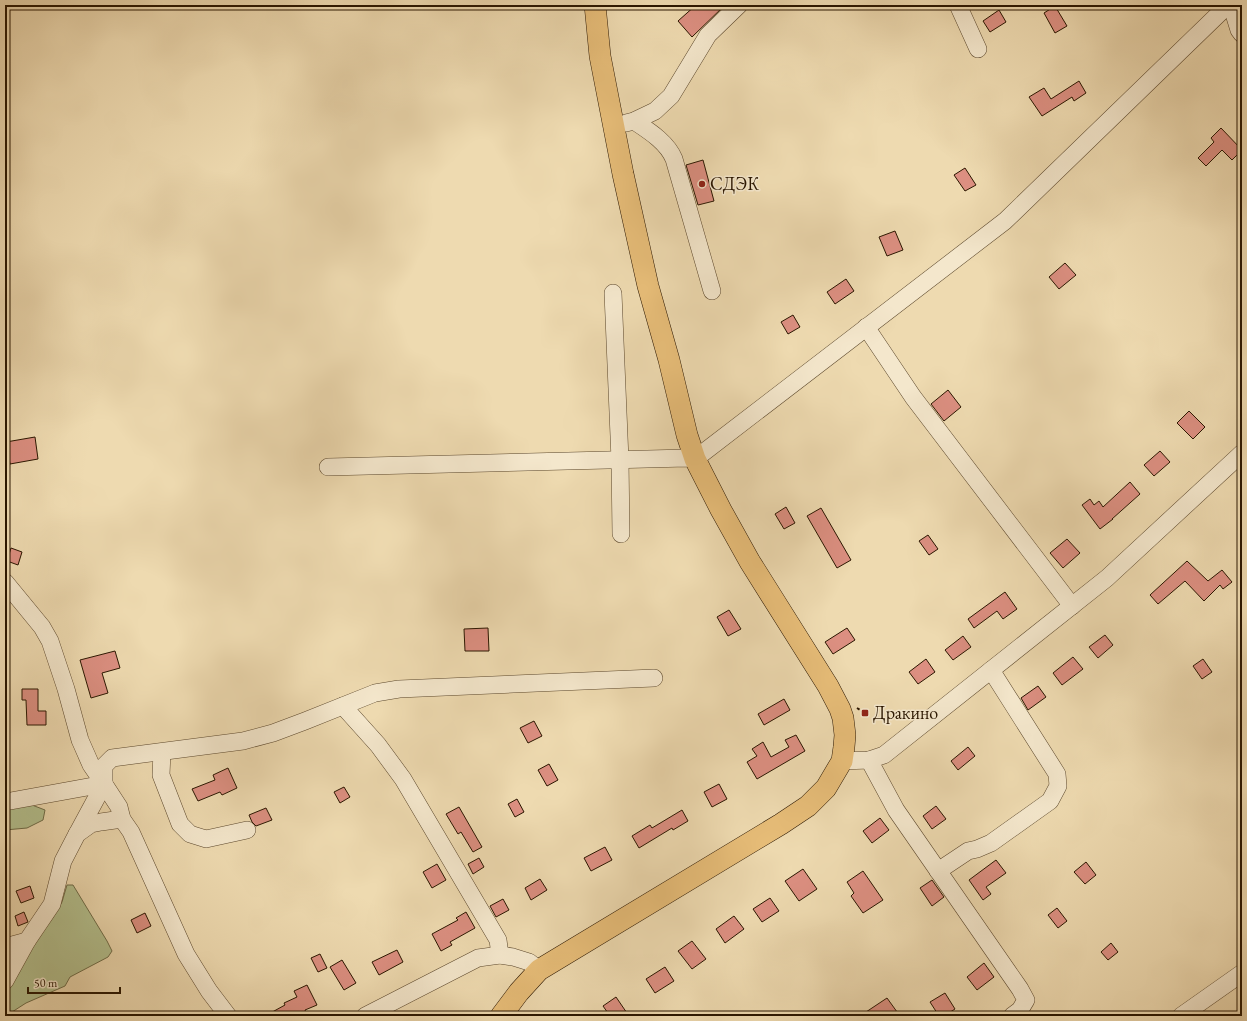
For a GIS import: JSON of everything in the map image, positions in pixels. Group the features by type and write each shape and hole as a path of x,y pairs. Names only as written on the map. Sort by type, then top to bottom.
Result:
{"main road":[{"path":"501,1016 519,992 539,970 781,824 808,806 826,788 842,761 844,747 845,735 843,718 840,709 825,681 750,562 695,459 687,435 669,360 648,286 599,48 595,5"}],"street":[{"path":"614,126 634,121 655,111 671,96 708,35 739,5"},
{"path":"958,5 978,49"},
{"path":"328,467 695,459 1005,221 1228,5"},
{"path":"1242,5 1235,17 1239,30 1242,34"},
{"path":"634,121 648,130 671,152 712,291"},
{"path":"613,292 620,460 621,534"},
{"path":"866,327 913,397 1072,606"},
{"path":"842,761 868,760 884,755 1107,578 1242,454"},
{"path":"5,582 42,627 50,641 66,689 80,740 91,765 119,807 122,819 131,832 186,954 209,991 228,1016"},
{"path":"938,871 968,851 977,849 997,838 1050,801 1058,786 1057,774 990,670"},
{"path":"5,981 27,941 52,904 63,861 104,784 104,766 112,758 243,741 285,728 375,693 398,689 654,678"},
{"path":"343,706 378,746 403,779 498,940 500,955"},
{"path":"162,752 161,776 180,824 190,834 206,839 247,830"},
{"path":"868,760 896,810 1020,989 1026,1000 1020,1010 1012,1016"},
{"path":"5,802 104,784"},
{"path":"77,834 91,824 122,819"},
{"path":"5,947 27,941"},
{"path":"365,1016 478,958 500,955 514,956 529,962 539,970"},
{"path":"1181,1016 1242,973"}],"path":[{"path":"855,707 865,713"}],"green space":[{"path":"32,805 45,810 43,820 27,828 5,830 5,808"},
{"path":"67,885 73,885 112,951 108,957 70,977 65,986 26,1003 12,1012 5,1010 5,995 35,938 52,919 62,902"}],"building":[{"path":"696,5 725,5 692,37 678,21"},
{"path":"1055,6 1067,26 1055,33 1044,13"},
{"path":"999,10 1006,22 990,32 983,21"},
{"path":"1079,81 1086,93 1074,101 1072,97 1042,116 1029,97 1044,88 1051,99"},
{"path":"1221,128 1242,150 1232,160 1222,150 1206,166 1198,158 1214,142 1211,138"},
{"path":"703,160 714,201 698,205 686,165"},
{"path":"965,168 976,185 965,191 954,175"},
{"path":"895,231 903,250 887,256 879,237"},
{"path":"1065,263 1076,275 1059,289 1049,277"},
{"path":"846,279 854,291 835,304 827,292"},
{"path":"793,315 800,327 788,334 781,322"},
{"path":"948,390 961,407 944,421 931,404"},
{"path":"1189,411 1205,427 1193,439 1177,423"},
{"path":"35,437 38,459 10,464 6,442"},
{"path":"1160,451 1170,462 1154,476 1144,465"},
{"path":"1130,482 1140,494 1100,529 1082,505 1090,499 1094,505 1099,501 1103,507"},
{"path":"786,507 795,523 784,529 775,514"},
{"path":"821,508 851,560 837,568 807,516"},
{"path":"928,535 938,549 929,555 919,541"},
{"path":"1067,539 1080,553 1063,568 1050,553"},
{"path":"11,548 22,552 18,565 7,561"},
{"path":"1187,561 1208,581 1222,570 1232,582 1223,589 1220,585 1204,601 1185,581 1158,604 1150,595"},
{"path":"1005,592 1017,609 1003,619 997,611 974,628 968,619"},
{"path":"729,610 741,629 728,636 717,617"},
{"path":"488,628 489,651 465,651 464,629"},
{"path":"847,628 855,640 833,654 825,642"},
{"path":"1105,635 1113,645 1098,658 1089,647"},
{"path":"963,636 971,647 953,660 945,650"},
{"path":"115,651 120,668 102,673 108,693 91,698 80,660"},
{"path":"1073,657 1083,669 1062,685 1053,673"},
{"path":"926,659 935,672 918,684 909,672"},
{"path":"1203,659 1212,672 1202,679 1193,666"},
{"path":"1038,686 1046,697 1028,710 1021,698"},
{"path":"22,689 38,689 38,711 46,711 46,725 27,725 26,700 22,700"},
{"path":"784,699 790,710 764,725 758,714"},
{"path":"534,721 542,736 528,743 520,728"},
{"path":"796,735 805,751 757,779 747,762 757,756 752,749 763,742 771,757 789,747 785,740"},
{"path":"968,747 975,756 958,770 951,761"},
{"path":"549,764 558,780 547,786 538,770"},
{"path":"228,768 237,788 222,795 220,792 198,801 192,789 215,780 213,775"},
{"path":"719,784 727,799 712,807 704,792"},
{"path":"344,787 350,797 340,803 334,792"},
{"path":"517,799 524,812 515,817 508,804"},
{"path":"936,806 946,819 932,829 923,816"},
{"path":"459,807 482,847 473,852 461,832 458,834 446,814"},
{"path":"266,808 272,820 256,826 252,822 249,815"},
{"path":"682,810 688,821 673,830 672,828 639,848 632,836 650,825 652,828"},
{"path":"880,818 889,830 872,843 863,831"},
{"path":"605,847 612,860 591,871 584,858"},
{"path":"479,858 484,867 473,874 468,864"},
{"path":"996,860 1006,873 986,887 991,894 983,900 969,880"},
{"path":"1086,862 1096,875 1085,884 1074,872"},
{"path":"437,864 446,880 432,888 423,872"},
{"path":"803,869 817,889 799,901 785,881"},
{"path":"863,871 883,900 863,913 851,896 854,893 847,882"},
{"path":"540,879 547,890 531,900 525,888"},
{"path":"932,880 944,897 932,906 920,888"},
{"path":"30,886 34,898 21,903 16,891"},
{"path":"770,898 779,911 762,922 753,909"},
{"path":"503,899 509,910 496,917 490,906"},
{"path":"1057,908 1067,921 1058,928 1048,915"},
{"path":"24,912 28,922 18,926 15,916"},
{"path":"466,912 475,928 450,942 452,945 441,951 432,934 458,920 456,918"},
{"path":"145,913 151,926 137,933 131,920"},
{"path":"734,916 744,929 725,943 716,929"},
{"path":"692,941 706,959 692,969 678,951"},
{"path":"1111,943 1118,952 1108,960 1101,952"},
{"path":"397,950 403,962 379,975 372,962"},
{"path":"320,954 327,968 318,972 311,958"},
{"path":"342,960 356,983 344,990 330,967"},
{"path":"984,963 994,977 977,990 967,977"},
{"path":"665,967 674,981 655,993 646,979"},
{"path":"307,985 317,1005 305,1010 307,1016 265,1016 285,1005 284,1003 297,997 294,991"},
{"path":"945,993 955,1009 944,1016 939,1016 930,1002"},
{"path":"616,997 629,1016 610,1016 603,1006"},
{"path":"887,998 900,1016 860,1016"}],"place":[{"name":"СДЭК","path":"702,184"},
{"name":"Дракино","path":"865,713"}]}
